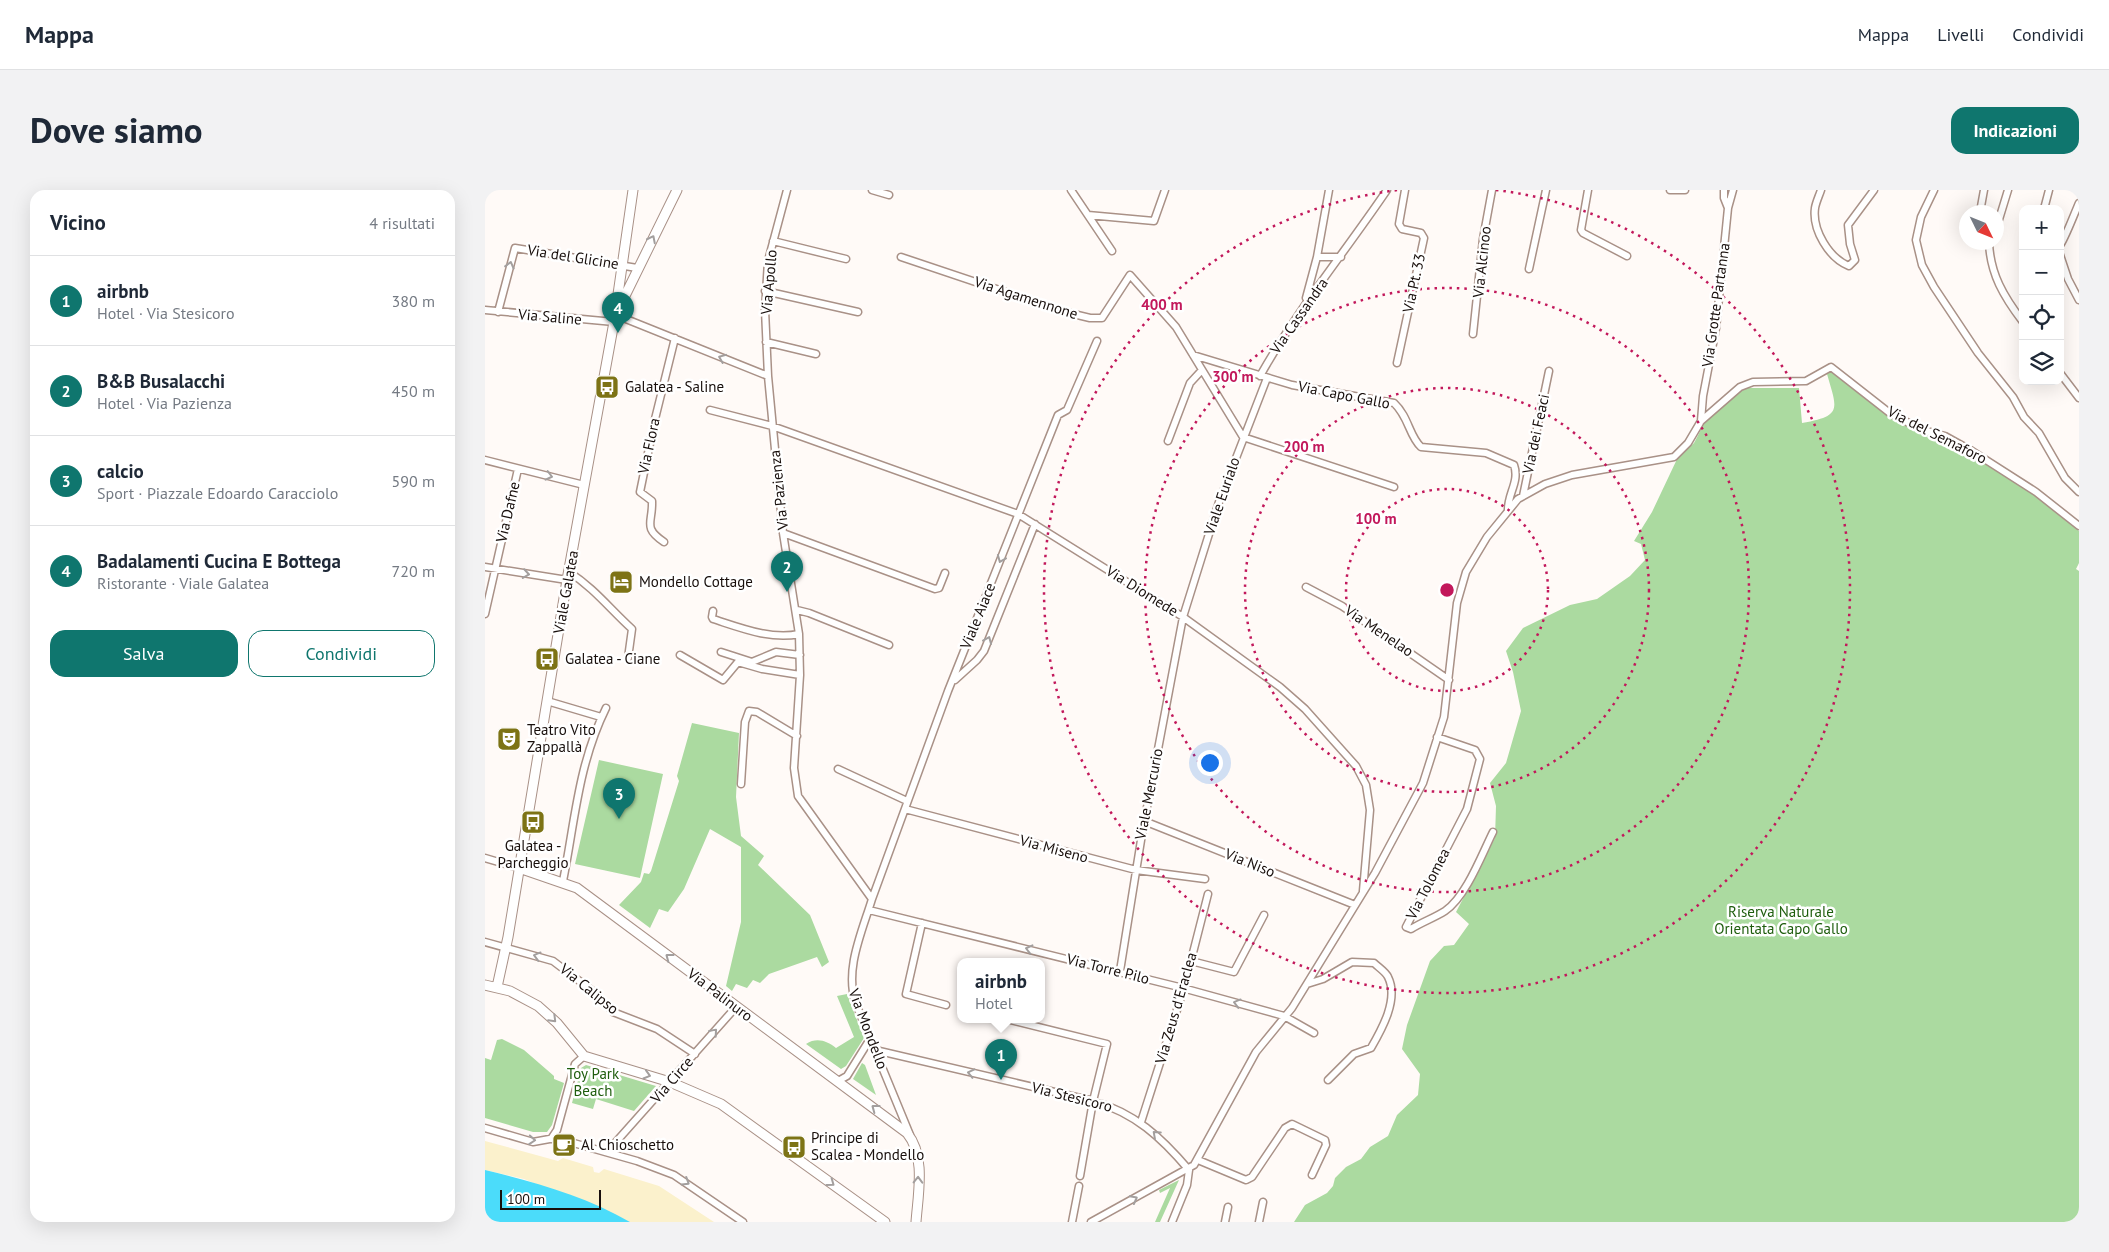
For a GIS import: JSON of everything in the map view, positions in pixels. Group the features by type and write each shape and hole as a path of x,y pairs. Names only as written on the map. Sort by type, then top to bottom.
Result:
{"main road":[{"path":"615,319 621,264 633,190"},
{"path":"615,319 637,268 677,190"},
{"name":"Viale Galatea","path":"497,987 506,947 568,576 615,319"},
{"name":"Via Palinuro","path":"519,868 563,881 577,888 736,1007 839,1081 900,1127 912,1139"},
{"path":"485,985 518,994 540,1007 557,1023 583,1056 670,1082 707,1097 733,1112 882,1221"},
{"name":"Via Mondello","path":"912,1139 919,1170 916,1222"}],"street":[{"name":"Via Apollo","path":"768,376 765,291 773,241 787,190"},
{"path":"872,190 889,195"},
{"path":"1071,190 1112,251"},
{"path":"1088,215 1154,221 1165,190"},
{"name":"Via Cassandra","path":"1317,258 1329,190"},
{"path":"1295,316 1308,296 1317,258 1341,257 1387,190"},
{"name":"Via Pt. 33","path":"1397,363 1424,238 1421,233 1402,229 1399,224 1405,190"},
{"name":"Via Alcinoo","path":"1473,334 1483,239 1492,190"},
{"path":"1529,269 1546,190"},
{"path":"1588,190 1581,230 1583,234 1627,256"},
{"path":"1670,190 1685,190"},
{"path":"1724,190 1724,198 1729,208"},
{"name":"Via Grotte Partanna","path":"1701,421 1703,396 1716,328 1729,208 1733,190"},
{"path":"1821,190 1815,208 1815,223 1830,252 1842,263 1849,266 1855,260 1850,244 1848,225 1874,190"},
{"path":"1934,190 1921,218 1916,240 1922,265 1934,287 1978,353 2013,397 2024,417 2039,433 2065,478 2079,492"},
{"path":"1981,205 1984,190"},
{"path":"2003,205 2008,190"},
{"path":"2045,205 2049,190"},
{"path":"2064,241 2067,226 2079,203"},
{"path":"773,241 846,260"},
{"name":"Via del Glicine","path":"498,312 515,248 637,268"},
{"path":"1989,250 1989,260 1995,279 2019,317"},
{"name":"Via Agamennone","path":"901,257 1025,299 1090,318 1102,318 1130,276 1176,327 1193,355"},
{"name":"Via Cassandra","path":"1260,376 1295,316 1341,257"},
{"path":"2064,267 2079,300"},
{"path":"765,291 858,312"},
{"name":"Via Saline","path":"485,310 615,319"},
{"path":"615,319 675,338 768,376"},
{"name":"Via Flora","path":"664,542 651,532 649,527 653,512 653,501 640,492 675,338"},
{"name":"Viale Aiace","path":"872,899 948,691 1057,415 1067,410 1097,341"},
{"path":"766,342 816,354"},
{"path":"1193,355 1243,437 1394,487"},
{"name":"Via Capo Gallo","path":"1193,355 1267,378 1395,403 1403,411 1416,442 1421,447 1487,453 1507,460 1514,465 1517,474 1508,503 1508,511"},
{"name":"Via del Semaforo","path":"1508,511 1523,496 1545,484 1572,475 1674,457 1688,444 1701,421 1735,391 1747,384 1803,381 1814,378 1829,368 1833,368 1891,414 1923,430 1945,436 1972,451 2036,492 2079,526"},
{"path":"1168,441 1190,384 1201,370"},
{"name":"Via dei Feaci","path":"1523,496 1549,371"},
{"name":"Via Pazienza","path":"768,376 783,533 797,610 799,634 800,675 794,768 798,796 872,899"},
{"name":"Viale Eurialo","path":"1183,617 1219,502 1267,378"},
{"path":"2064,378 2079,398"},
{"name":"Via Diomede","path":"709,410 773,426 1018,514 1183,617 1260,671 1305,708 1359,770 1366,784 1370,810 1363,892"},
{"path":"485,460 584,485"},
{"name":"Via Dafne","path":"485,614 518,469"},
{"path":"1091,1222 1189,1170 1198,1160 1256,1052 1307,984 1355,906 1423,783 1444,716 1457,604 1466,572 1487,537 1508,511"},
{"path":"948,691 959,675 977,660 984,651 1035,524"},
{"path":"783,533 935,589 939,588 945,573"},
{"path":"485,567 568,576 590,586 609,608 632,629 628,658"},
{"name":"Via Menelao","path":"1306,587 1342,606 1449,680"},
{"path":"797,610 889,645"},
{"path":"713,611 713,619 757,632 780,637 799,634"},
{"name":"Viale Mercurio","path":"1120,971 1144,821 1183,617"},
{"path":"721,652 752,662 776,652 800,655"},
{"path":"680,655 723,680 738,662 762,669 800,675"},
{"path":"547,701 601,717"},
{"path":"563,881 576,796 585,759 606,708"},
{"path":"741,784 745,722 749,711 757,712 797,736"},
{"name":"Via Tolomea","path":"1437,737 1475,750 1480,759 1467,809 1406,927 1411,929 1427,918 1445,911 1458,899 1493,832"},
{"path":"838,769 907,801"},
{"name":"Via Miseno","path":"905,809 1136,870 1205,879"},
{"name":"Via Niso","path":"1144,821 1355,906"},
{"path":"485,858 519,868"},
{"name":"Via Zeus d'Eraclea","path":"1141,1122 1184,988 1208,894"},
{"name":"Via Mondello","path":"872,899 854,962 851,986 855,1004 912,1139"},
{"name":"Via Torre Pilo","path":"869,910 1184,988 1284,1016 1314,1032"},
{"path":"1191,961 1234,972 1264,915"},
{"path":"921,923 906,994 946,1005"},
{"name":"Via Calipso","path":"485,942 553,961 595,992 613,1012 657,1029 695,1054"},
{"path":"1307,984 1323,979 1352,962 1374,963 1388,976 1391,995 1389,1008 1371,1048 1354,1054 1328,1080"},
{"name":"Via Circe","path":"607,1152 736,1007"},
{"path":"1023,1023 1107,1044 1093,1101 1079,1176"},
{"path":"839,1081 847,1076 870,1039"},
{"name":"Via Stesicoro","path":"875,1050 1093,1101 1121,1110 1141,1122 1163,1141 1189,1170"},
{"path":"551,1139 557,1130 575,1064 583,1056"},
{"path":"1198,1160 1246,1180 1253,1177 1285,1128 1292,1124 1325,1140 1326,1145 1312,1175"},
{"path":"485,1128 533,1142 551,1139 564,1140 657,1167 674,1175 743,1222"},
{"path":"1172,1222 1187,1186 1189,1170"},
{"path":"1072,1222 1079,1186"},
{"path":"1259,1222 1263,1202"},
{"path":"1225,1222 1229,1207"}],"green space":[{"name":"Riserva Naturale Orientata Capo Gallo","path":"1831,371 1890,417 1922,433 1943,439 1971,455 2033,494 2079,531 2079,563 2076,569 2079,571 2079,1222 1294,1222 1305,1205 1327,1193 1333,1186 1335,1178 1346,1167 1361,1159 1370,1147 1388,1136 1397,1115 1418,1095 1420,1074 1402,1049 1407,1025 1430,961 1444,946 1454,945 1469,924 1456,912 1495,838 1496,806 1490,783 1506,763 1521,711 1513,672 1506,651 1523,628 1570,605 1597,599 1630,576 1645,560 1641,544 1634,541 1652,512 1678,457 1694,443 1706,420 1745,388 1799,388 1802,423 1825,417 1831,414 1834,409 1833,395 1827,374"},
{"path":"692,723 739,733 736,797 741,836 764,856 758,865 810,915 829,962 822,967 817,957 769,974 760,983 753,980 747,988 736,984 732,991 726,986 741,922 741,847 710,829 684,889 668,912 659,909 650,928 619,905 641,882 644,873 649,874 651,871 679,781 677,776"},
{"path":"599,760 663,774 640,878 575,864"},
{"path":"847,994 864,1038 846,1066 841,1069 806,1044 818,1040 829,1043 836,1048 854,1037 837,996"},
{"path":"502,1039 524,1050 554,1076 554,1079 564,1083 552,1125 547,1132 533,1132 485,1118 485,1058 491,1060 497,1040"},
{"path":"862,1063 865,1065 876,1095 853,1079"},
{"name":"Toy Park Beach","path":"586,1065 656,1086 634,1111 596,1099 593,1109 572,1103 581,1068"},
{"path":"1179,1180 1160,1222 1155,1222 1170,1188 1160,1193 1159,1190"}],"sand":[{"path":"485,1141 558,1161 563,1158 593,1167 594,1172 599,1173 604,1169 659,1186 714,1222 630,1222 524,1179 485,1170"}],"water":[{"path":"485,1170 578,1197 630,1222 485,1222"}],"place":[{"name":"Badalamenti Cucina E Bottega","path":"618,333"},
{"name":"Galatea - Saline","path":"607,387"},
{"name":"Mondello Cottage","path":"621,582"},
{"name":"B&B Busalacchi","path":"787,592"},
{"name":"Galatea - Ciane","path":"547,659"},
{"name":"Teatro Vito Zappallà","path":"509,739"},
{"name":"calcio","path":"619,819"},
{"name":"Galatea - Parcheggio","path":"533,822"},
{"name":"airbnb","path":"1001,1080"},
{"name":"Al Chioschetto","path":"564,1145"},
{"name":"Principe di Scalea - Mondello","path":"794,1147"}]}
